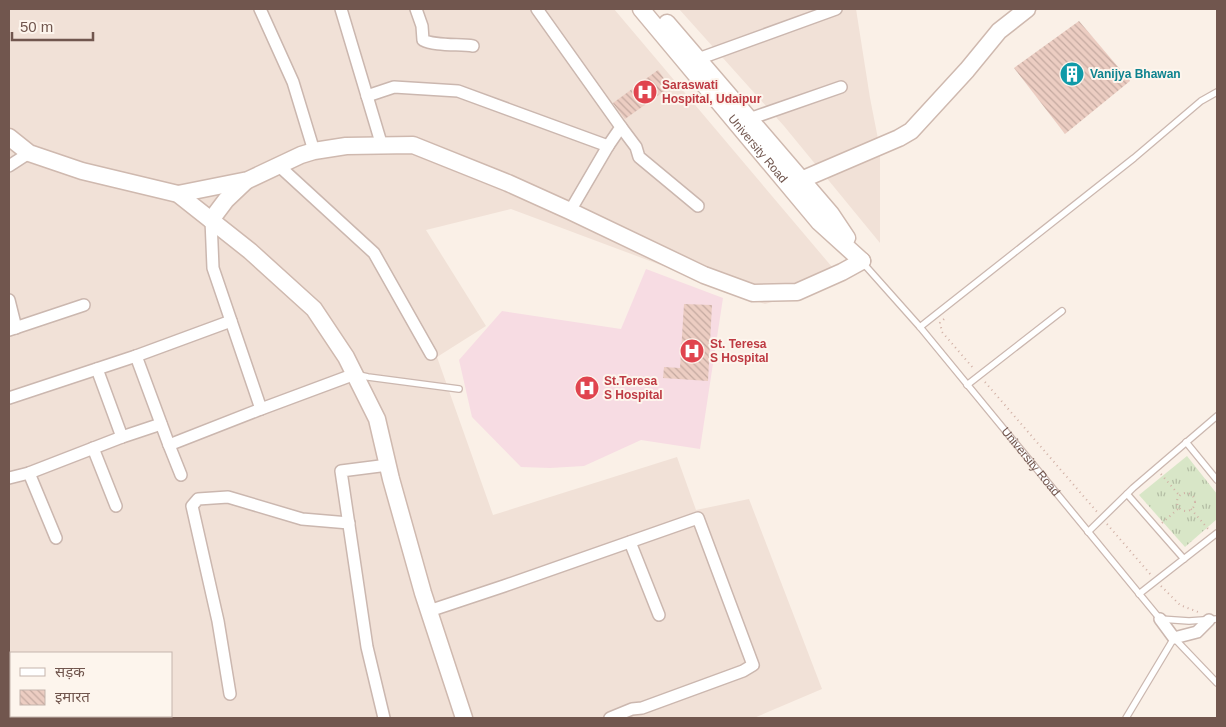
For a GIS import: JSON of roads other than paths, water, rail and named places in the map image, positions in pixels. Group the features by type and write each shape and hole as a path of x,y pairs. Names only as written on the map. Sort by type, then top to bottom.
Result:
{"street":[{"path":"260,9 293,82 314,152"},
{"path":"341,9 382,146"},
{"path":"416,9 426,42 473,46"},
{"path":"538,9 636,147 639,157 698,206"},
{"name":"University Road","path":"641,9 796,184"},
{"name":"University Road","path":"655,9 749,119 796,184 819,222 862,261"},
{"path":"698,59 836,9"},
{"path":"899,138 908,124 991,28 1016,9"},
{"path":"796,184 911,131 967,70 999,31 1027,9"},
{"path":"367,96 394,87 458,91 608,146"},
{"path":"749,119 841,87"},
{"path":"570,210 621,127"},
{"path":"9,136 30,153 82,171 178,194 250,251 314,309 346,357 376,418 423,594 464,718"},
{"path":"178,194 248,180 301,155 314,152 346,146 414,146 508,183 570,210 704,275 752,293 798,292 862,261"},
{"path":"9,166 30,153"},
{"path":"278,165 374,253 431,354"},
{"path":"248,180 226,200 211,220 213,268 261,409"},
{"path":"9,300 12,329 84,305"},
{"path":"9,398 136,356 231,320"},
{"path":"136,356 182,475"},
{"path":"97,369 122,437"},
{"path":"169,445 355,374"},
{"path":"9,478 29,473 161,424"},
{"path":"93,448 116,506"},
{"path":"384,718 367,648 341,471 388,465"},
{"path":"29,473 56,538"},
{"path":"230,694 218,621 192,506 198,499 228,497 302,519 350,522"},
{"path":"429,611 698,518 753,665 743,671 610,718"},
{"path":"630,542 659,615"},
{"path":"1160,619 1174,638 1197,632 1213,620"}],"lane":[{"path":"920,327 1134,158 1201,100 1217,92"},
{"name":"University Road","path":"862,261 920,327 1160,619"},
{"path":"967,385 1062,311"},
{"path":"355,374 368,378 459,388"},
{"path":"1088,532 1128,494 1217,416"},
{"path":"1186,442 1217,480"},
{"path":"1128,494 1184,559"},
{"path":"1139,594 1216,534"},
{"path":"1160,619 1213,620"},
{"path":"1126,718 1174,638 1217,683"}],"place":[{"name":"Vanijya Bhawan","path":"1072,74"},
{"name":"Saraswati Hospital, Udaipur","path":"645,92"},
{"name":"St. Teresa S Hospital","path":"692,351"},
{"name":"St.Teresa S Hospital","path":"587,388"}]}
